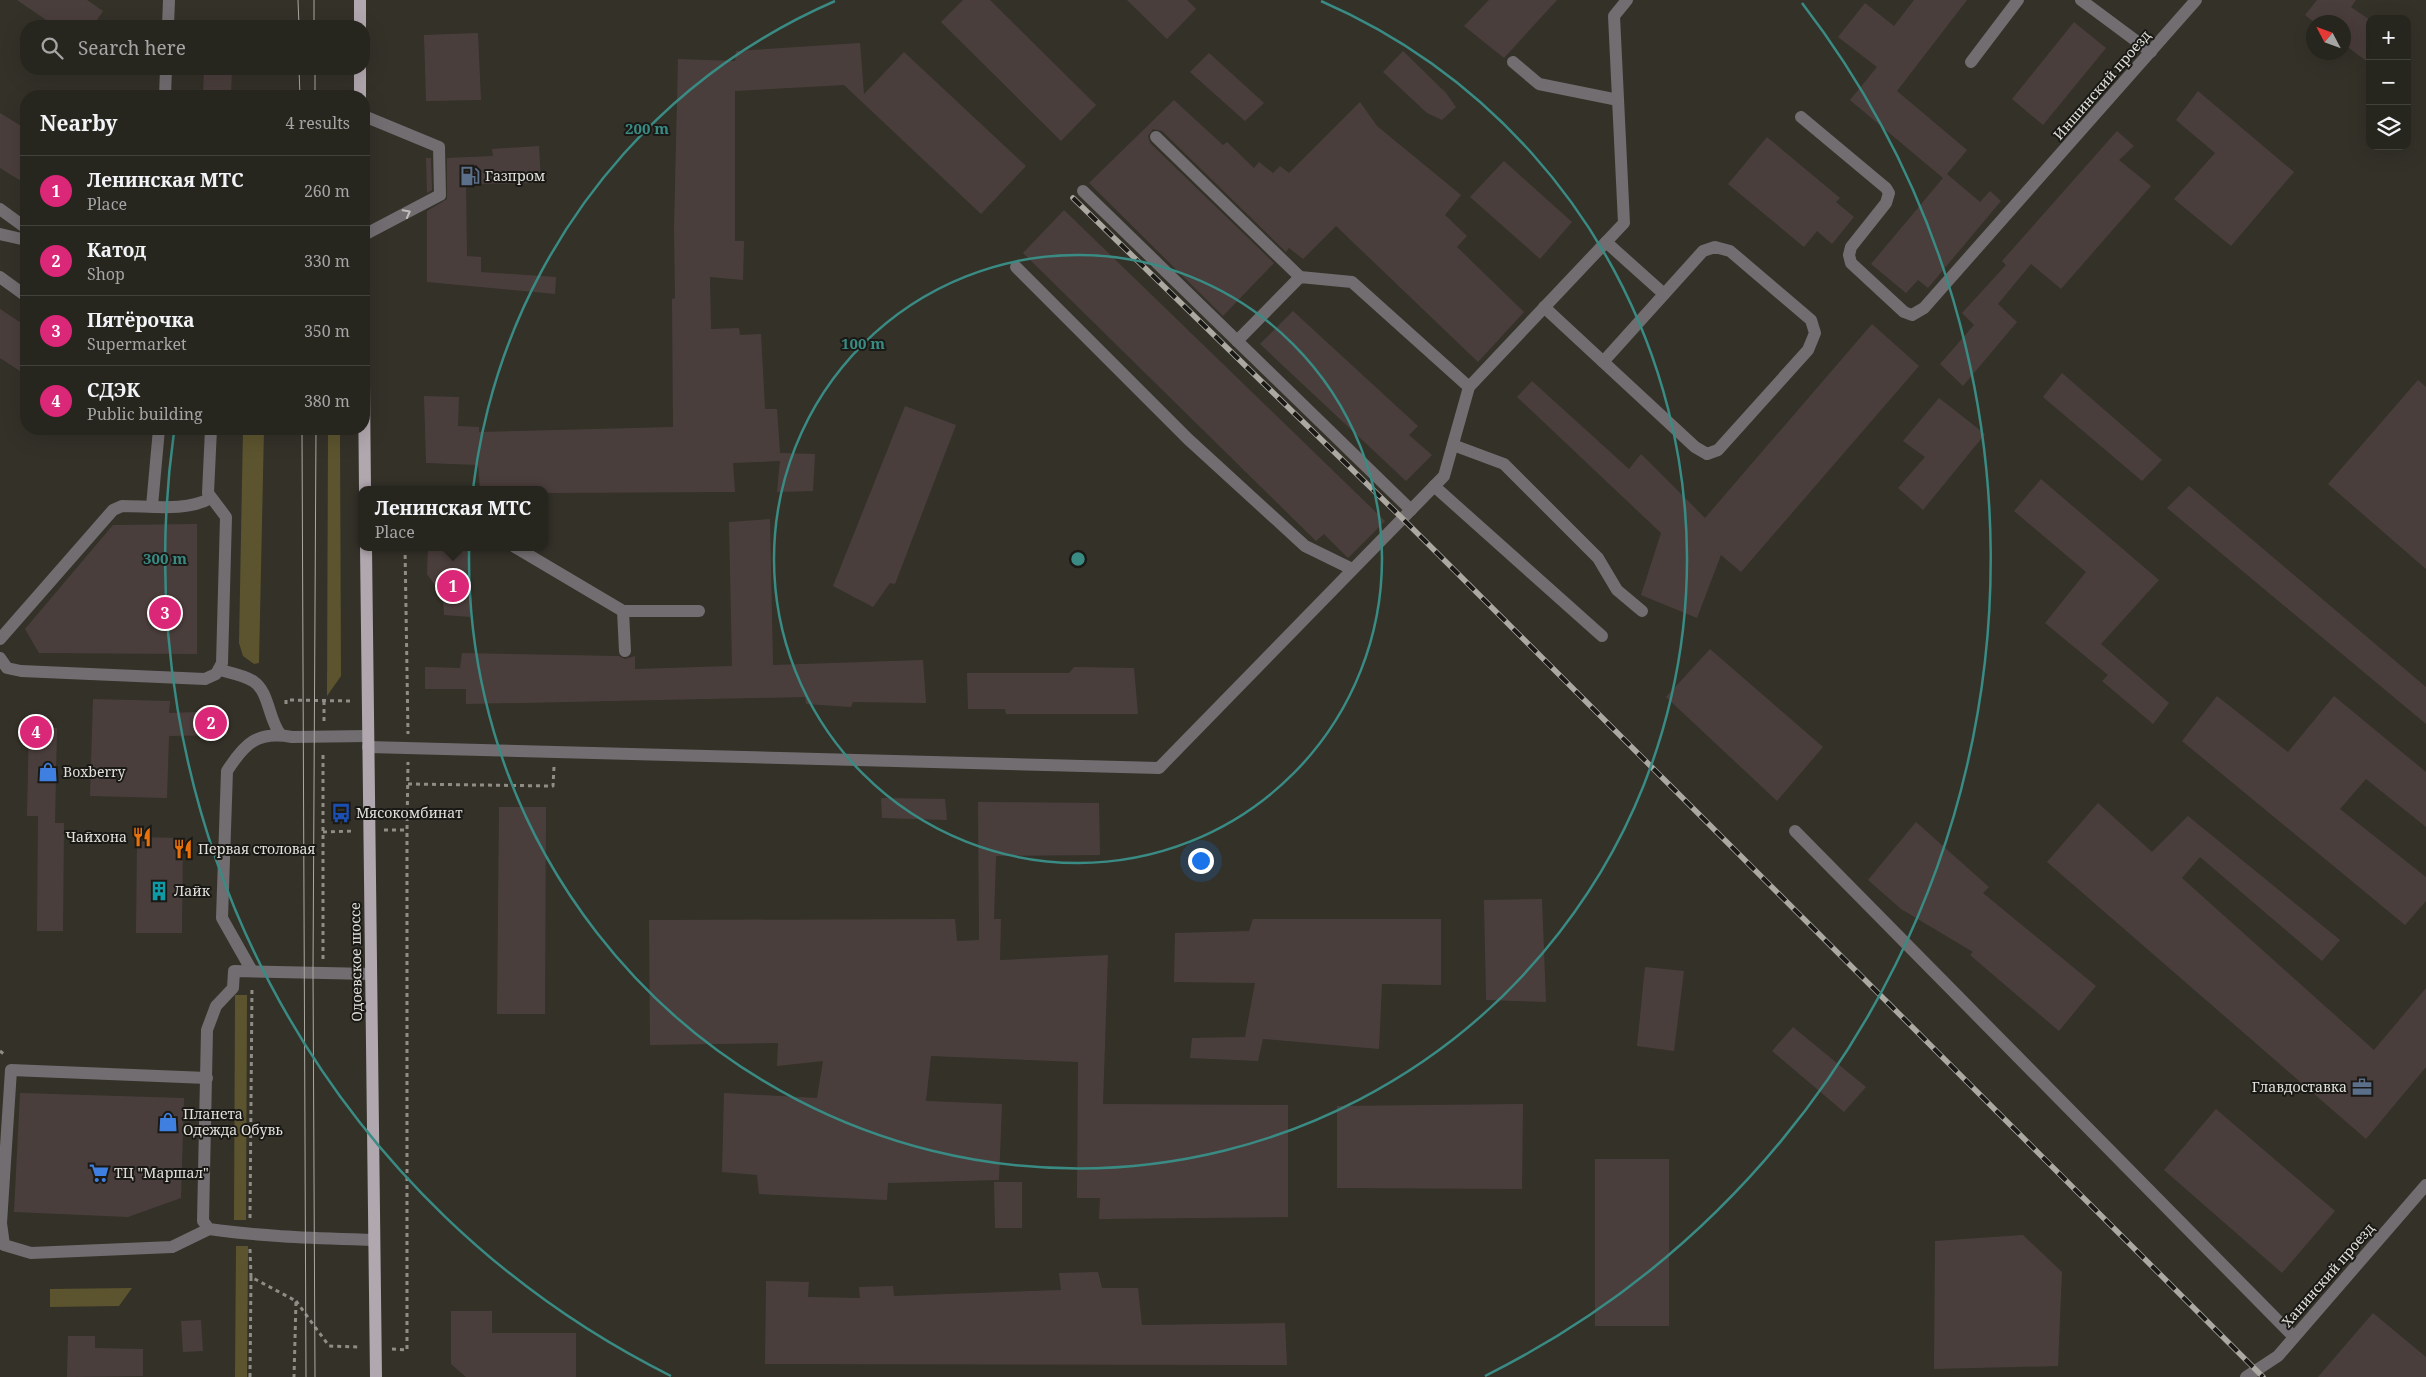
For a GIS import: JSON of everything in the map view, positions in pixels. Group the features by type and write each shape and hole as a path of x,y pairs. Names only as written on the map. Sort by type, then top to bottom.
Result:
{"main road":[{"path":"360,0 360,20"},
{"path":"360,75 360,90"},
{"path":"364,435 365,486"},
{"name":"Одоевское шоссе","path":"366,551 376,1377"}],"street":[{"path":"168,20 169,0"},
{"path":"252,971 222,918 227,771 236,756 253,739 281,736 324,737 368,741 408,748 1159,768 1444,476 1469,387 1624,223 1614,16 1627,0"},
{"path":"1970,62 2018,0"},
{"path":"2081,0 2151,52"},
{"name":"Иншинский проезд","path":"1801,117 1886,188 1889,193 1886,203 1852,247 1849,255 1851,264 1904,312 1912,314 1924,308 2196,0"},
{"path":"1513,62 1538,84 1618,100"},
{"path":"165,90 166,75"},
{"path":"370,118 439,147 440,195 370,233"},
{"path":"1156,137 1300,277 1352,282 1469,387"},
{"path":"1083,191 1411,510"},
{"path":"0,209 20,224"},
{"path":"0,234 20,239"},
{"path":"1606,242 1664,294"},
{"path":"1544,307 1695,448 1707,454 1718,450 1808,350 1815,333 1811,320 1730,251 1715,247 1703,251 1603,362"},
{"path":"1016,267 1188,440 1305,546 1352,570"},
{"path":"0,277 20,292"},
{"path":"1237,341 1300,277"},
{"path":"152,506 158,435"},
{"path":"0,658 7,668 20,671 205,679 220,670 222,664 226,518 211,498 208,487 211,435"},
{"path":"1452,445 1504,464 1598,558 1618,590 1642,610"},
{"path":"1434,486 1602,636"},
{"path":"0,639 113,510 122,506 200,504 211,498"},
{"path":"521,551 623,611 699,611"},
{"path":"623,611 626,651"},
{"path":"220,670 244,676 258,686 265,698 271,719 281,736"},
{"path":"1796,831 2294,1337"},
{"path":"209,1229 203,1221 207,1030 216,1006 233,988 234,971 371,974"},
{"path":"207,1078 10,1070 1,1223 4,1245 31,1253 172,1247 209,1229 249,1235 304,1239 374,1240"},
{"name":"Ханинский проезд","path":"2246,1377 2278,1356 2426,1185"}],"path":[{"path":"251,1277 296,1301 329,1346 406,1350 408,748 405,551"},
{"path":"281,736 286,700 368,702"},
{"path":"322,972 324,701"},
{"path":"408,784 553,786 554,752"},
{"path":"323,832 407,830"},
{"path":"250,1377 251,1277 249,1235 252,971"},
{"path":"294,1377 296,1301"}],"shaded area":[{"path":"243,435 264,435 259,663 254,664 243,656 239,643"},
{"path":"328,435 340,435 341,676 327,696"},
{"path":"235,995 247,995 246,1220 234,1220"},
{"path":"236,1246 248,1246 247,1377 235,1377"},
{"path":"132,1288 119,1306 50,1307 50,1289"}],"building":[{"path":"17,0 87,0 103,11 97,20 46,20"},
{"path":"963,0 990,0 1096,105 1061,141 941,22"},
{"path":"1127,0 1187,0 1196,9 1167,39"},
{"path":"1489,0 1557,0 1504,58 1464,26"},
{"path":"1914,0 1967,0 1897,91 1967,150 1947,174 1980,202 1990,191 2001,201 1928,288 1918,280 1906,293 1871,264 1943,178 1850,100 1877,67 1838,37 1865,3 1894,26"},
{"path":"2317,0 2356,0 2351,7 2366,17 2366,61 2351,49 2351,15 2305,15"},
{"path":"2074,22 2106,48 2043,125 2012,99"},
{"path":"478,33 481,100 426,101 424,35"},
{"path":"860,43 864,94 904,52 1026,166 981,214 844,85 735,91 735,241 744,241 743,280 710,277 711,329 739,328 740,335 761,334 765,409 777,409 780,453 815,454 813,491 777,492 780,461 733,463 735,492 548,493 548,486 480,486 478,465 426,463 424,396 459,397 458,426 479,427 479,432 673,427 672,299 675,298 674,228 678,59 735,61 736,51"},
{"path":"1403,51 1446,93 1456,107 1442,120 1427,113 1383,72"},
{"path":"1209,53 1264,103 1245,121 1190,72"},
{"path":"204,75 232,75 231,90 203,90"},
{"path":"2198,91 2294,172 2231,246 2174,199 2215,153 2176,120"},
{"path":"1174,100 1223,145 1227,142 1254,168 1259,162 1273,173 1280,166 1289,173 1360,102 1377,126 1461,195 1445,215 1467,236 1457,247 1524,312 1478,362 1336,226 1303,259 1289,248 1286,252 1162,131 1153,129 1148,136 1150,143 1274,263 1223,316 1089,183"},
{"path":"0,113 20,125 20,180 0,168"},
{"path":"2117,131 2134,146 2119,160 2151,186 2061,289 2031,264 1998,304 2017,322 1963,386 1940,364 1974,325 1962,313 2006,265 2002,261"},
{"path":"1767,137 1840,198 1836,202 1854,217 1832,244 1817,231 1804,247 1728,184"},
{"path":"539,146 541,183 466,184 467,256 481,257 481,272 556,277 555,294 427,282 427,211 447,199 447,158 493,156 492,149"},
{"path":"426,158 431,158 432,190 427,193"},
{"path":"1504,161 1572,222 1540,259 1470,197"},
{"path":"1064,210 1385,521 1348,558 1324,534 1316,541 1023,253"},
{"path":"0,309 20,322 20,371 0,358"},
{"path":"1293,311 1418,426 1409,435 1432,455 1406,481 1260,344"},
{"path":"1872,324 1919,366 1741,572 1721,555 1697,618 1641,595 1661,533 1517,397 1532,381 1629,469 1641,454 1705,518"},
{"path":"2062,373 2162,460 2142,481 2043,397"},
{"path":"2418,380 2426,387 2426,569 2328,484"},
{"path":"1939,398 1985,434 1923,510 1898,488 1925,457 1903,441"},
{"path":"905,406 956,425 895,584 890,583 873,607 833,586"},
{"path":"2041,479 2159,580 2101,644 2169,703 2153,724 2102,681 2108,675 2045,623 2086,572 2014,511"},
{"path":"2189,486 2426,687 2426,724 2167,508"},
{"path":"770,519 773,665 923,660 926,703 853,702 851,707 806,704 805,697 466,704 466,689 425,689 425,667 460,668 462,653 619,656 625,659 635,656 635,669 732,666 729,522"},
{"path":"197,524 197,654 39,653 25,629 113,525"},
{"path":"428,551 470,551 470,617 444,615 443,597 427,574"},
{"path":"1710,649 1823,747 1777,801 1666,697"},
{"path":"1074,667 1134,668 1138,714 1006,714 1005,709 968,709 967,673 1069,673"},
{"path":"2217,696 2288,752 2334,696 2426,772 2426,827 2366,779 2340,809 2426,877 2426,901 2405,925 2182,741"},
{"path":"93,699 170,701 169,713 226,711 227,735 169,736 167,798 90,796"},
{"path":"29,727 57,728 55,823 64,823 63,931 37,931 38,816 27,816"},
{"path":"881,798 945,799 947,820 882,818"},
{"path":"978,802 1099,803 1100,855 996,856 994,919 1001,919 1000,960 1108,955 1103,1104 1288,1105 1288,1217 1099,1219 1100,1198 1077,1198 1078,1062 931,1056 926,1101 1002,1104 999,1180 888,1183 887,1200 759,1194 757,1175 722,1172 724,1093 817,1098 823,1061 777,1066 778,1043 650,1045 649,920 955,919 957,941 979,940"},
{"path":"2098,803 2152,852 2188,816 2340,940 2322,961 2200,857 2182,878 2374,1050 2426,988 2426,1067 2366,1139 2047,862"},
{"path":"499,807 546,807 545,1014 497,1014"},
{"path":"1916,822 1989,887 1983,893 2096,986 2059,1031 1970,955 1973,952 1901,909 1868,880"},
{"name":"Лайк","path":"137,837 183,838 182,933 136,933"},
{"path":"1542,899 1546,1002 1486,1000 1484,900"},
{"path":"1253,919 1441,919 1441,985 1382,984 1379,1049 1263,1039 1258,1061 1190,1058 1192,1038 1245,1037 1255,983 1174,982 1175,933 1249,931"},
{"path":"1645,967 1684,971 1674,1051 1637,1046"},
{"path":"1793,1027 1866,1087 1844,1112 1772,1051"},
{"name":"ТЦ \"Маршал\"","path":"20,1093 184,1098 181,1198 128,1217 14,1212"},
{"path":"1523,1104 1522,1189 1337,1188 1337,1106"},
{"path":"2216,1109 2335,1211 2282,1273 2164,1170"},
{"path":"1595,1159 1669,1159 1669,1326 1595,1326"},
{"path":"994,1182 1022,1182 1022,1228 995,1228"},
{"path":"2023,1235 2062,1272 2058,1366 1934,1369 1935,1241"},
{"path":"1098,1272 1102,1288 1138,1288 1142,1325 1285,1323 1287,1365 765,1364 766,1281 809,1282 808,1297 860,1298 859,1287 893,1286 894,1296 1061,1290 1059,1273"},
{"path":"451,1311 492,1311 492,1333 576,1333 576,1377 466,1377 451,1364"},
{"path":"2373,1313 2426,1357 2426,1377 2318,1377"},
{"path":"201,1320 203,1351 183,1352 181,1321"},
{"path":"68,1336 95,1336 95,1348 143,1349 143,1376 67,1377"}],"tram line":[{"path":"298,0 299,20"},
{"path":"314,0 314,20"},
{"path":"299,75 300,90"},
{"path":"315,75 315,90"},
{"path":"302,435 306,1377"},
{"path":"315,1377 313,971 316,435"}],"railway":[{"path":"1073,198 1402,518 2263,1377"}],"place":[{"name":"Газпром","path":"470,176"},
{"name":"Ленинская МТС","path":"453,586"},
{"name":"Пятёрочка","path":"165,613"},
{"name":"Катод","path":"211,723"},
{"name":"СДЭК","path":"36,732"},
{"name":"Boxberry","path":"48,772"},
{"name":"Мясокомбинат","path":"341,813"},
{"name":"Чайхона","path":"142,837"},
{"name":"Первая столовая","path":"183,849"},
{"name":"Лайк","path":"159,891"},
{"name":"Главдоставка","path":"2362,1087"},
{"name":"Планета Одежда Обувь","path":"168,1122"},
{"name":"ТЦ \"Маршал\"","path":"99,1173"}]}
